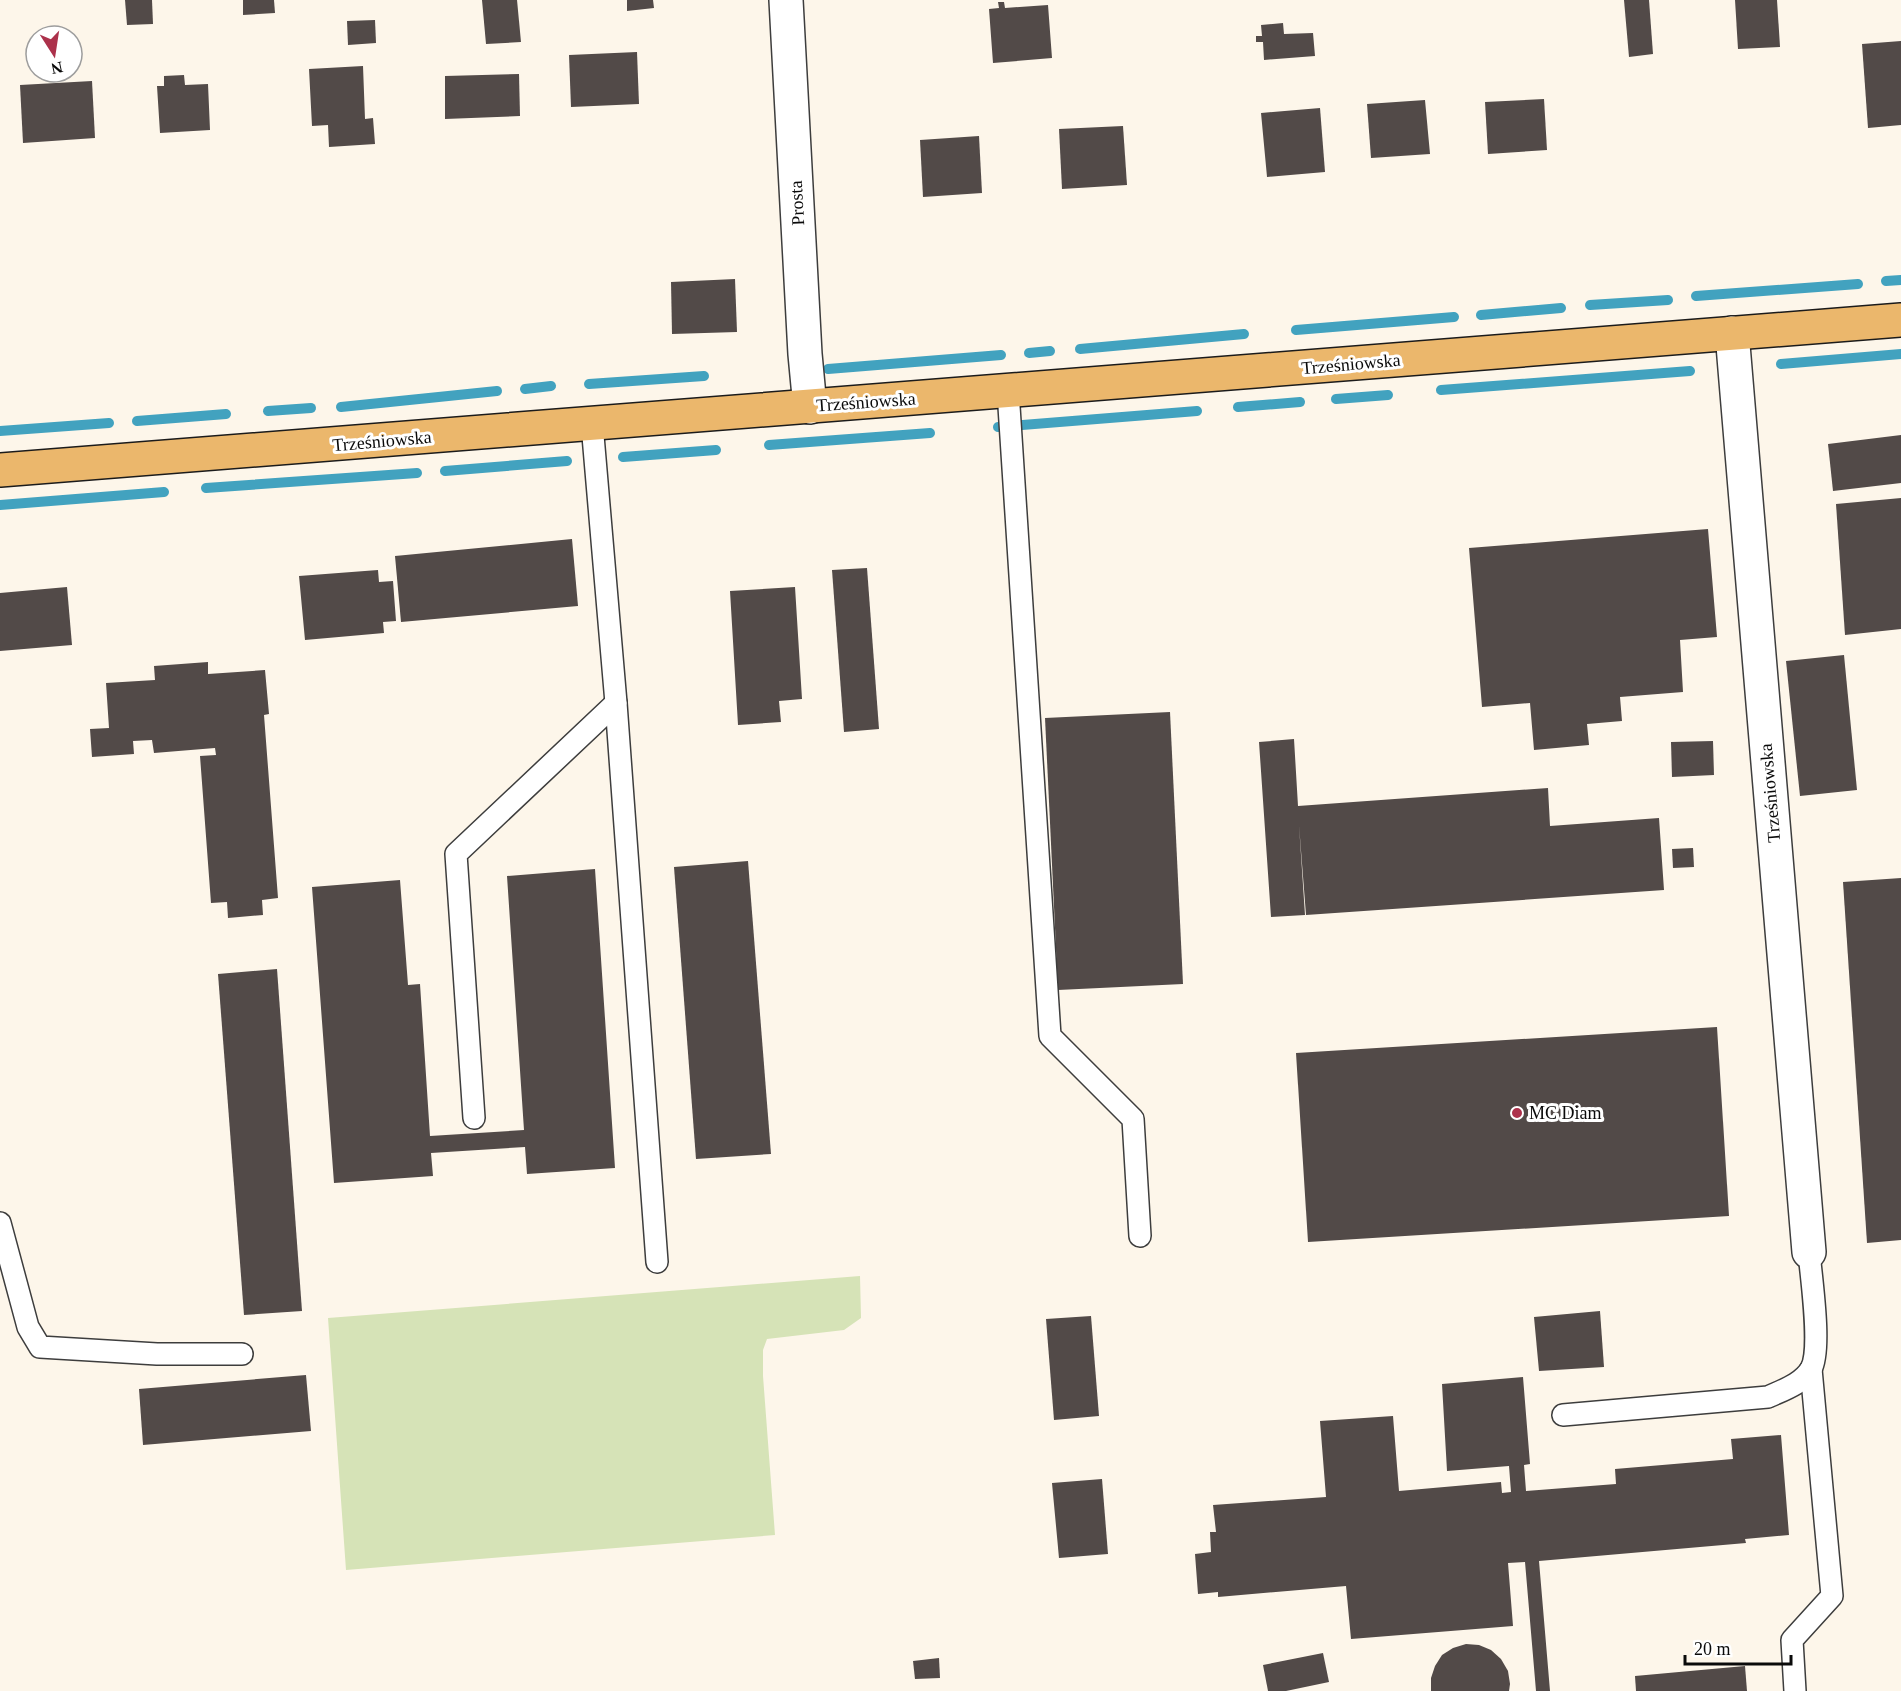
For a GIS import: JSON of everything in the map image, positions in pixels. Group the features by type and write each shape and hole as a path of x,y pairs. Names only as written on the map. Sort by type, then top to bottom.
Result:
{"main road":[{"name":"Trześniowska","path":"0,471 1901,320"}],"street":[{"name":"Prosta","path":"786,0 805,354 810,407"},
{"name":"Trześniowska","path":"1732,333 1809,1252"}],"lane":[{"path":"1008,391 1050,1036 1133,1119 1140,1236"},
{"path":"592,424 616,703 657,1262"},
{"path":"474,1118 456,854 616,703"},
{"path":"0,1223 28,1327 40,1347 157,1354 242,1354"},
{"path":"1796,1691 1792,1640 1832,1596 1811,1369 1816,1344 1809,1252"},
{"path":"1563,1415 1768,1397 1793,1386 1811,1369"}],"green space":[{"path":"860,1276 861,1318 844,1330 767,1339 763,1350 775,1535 346,1570 328,1318"}],"building":[{"path":"125,0 152,0 153,24 127,25"},
{"path":"243,0 274,0 275,13 243,15"},
{"path":"482,0 517,0 521,42 486,44"},
{"path":"627,0 653,0 654,8 627,11"},
{"path":"1624,0 1649,0 1653,54 1629,57"},
{"path":"1735,0 1777,0 1780,47 1738,49"},
{"path":"998,2 1004,2 1005,8 1048,5 1052,58 993,63 989,9 999,8"},
{"path":"375,20 376,43 348,45 347,21"},
{"path":"1283,23 1284,34 1313,33 1315,56 1264,60 1263,42 1256,42 1256,36 1262,36 1261,25"},
{"path":"1901,41 1901,125 1868,128 1862,44"},
{"path":"637,52 639,104 571,107 569,55"},
{"path":"363,66 365,119 373,118 375,144 329,147 328,125 312,126 309,69"},
{"path":"519,74 520,116 445,119 445,76"},
{"path":"184,75 185,85 208,84 210,130 160,133 157,86 164,86 164,76"},
{"path":"84,81 92,81 95,138 23,143 20,85 84,84"},
{"path":"1544,99 1547,150 1488,154 1485,102"},
{"path":"1425,100 1430,154 1371,158 1367,104"},
{"path":"1320,108 1325,172 1267,177 1261,113"},
{"path":"1123,126 1127,185 1062,189 1059,129"},
{"path":"979,136 982,193 923,197 920,140"},
{"path":"735,279 737,332 672,334 671,282"},
{"path":"1901,435 1901,483 1833,491 1828,444"},
{"path":"1901,498 1901,629 1845,635 1836,504"},
{"path":"1708,529 1717,637 1680,640 1683,692 1620,697 1622,721 1587,724 1589,745 1534,750 1530,703 1482,707 1469,548"},
{"path":"572,539 578,606 401,622 395,556"},
{"path":"867,568 879,729 844,732 832,570"},
{"path":"378,570 379,582 393,581 396,621 383,622 384,633 305,640 299,576"},
{"path":"67,587 72,645 0,651 0,593"},
{"path":"795,587 802,699 779,701 781,722 738,725 730,591"},
{"path":"1844,655 1857,790 1800,796 1786,661"},
{"path":"208,662 208,674 265,670 269,714 264,715 278,898 262,900 263,915 228,918 227,902 211,903 200,756 216,755 215,748 154,753 152,740 133,741 134,754 92,757 90,729 109,728 106,683 155,680 154,666"},
{"path":"1170,712 1183,984 1058,990 1045,718"},
{"path":"1294,739 1298,806 1548,788 1550,826 1659,818 1664,890 1306,915 1299,825 1305,915 1271,917 1259,742"},
{"path":"1713,741 1714,775 1672,777 1671,742"},
{"path":"1693,848 1694,867 1673,868 1672,849"},
{"path":"748,861 771,1154 696,1159 674,867"},
{"path":"595,869 615,1168 527,1174 525,1147 431,1153 433,1176 334,1183 312,887 400,880 408,985 420,984 430,1136 524,1130 507,876"},
{"path":"1901,878 1901,1240 1867,1243 1843,882"},
{"path":"277,969 302,1311 244,1315 218,974"},
{"path":"1717,1027 1729,1216 1308,1242 1296,1053"},
{"path":"1600,1311 1604,1367 1539,1371 1534,1317"},
{"path":"1091,1316 1099,1416 1054,1420 1046,1319"},
{"path":"306,1375 311,1431 143,1445 139,1389"},
{"path":"1523,1377 1530,1464 1524,1465 1526,1491 1616,1484 1615,1469 1733,1459 1731,1439 1781,1435 1789,1535 1745,1539 1746,1543 1539,1561 1550,1691 1536,1691 1525,1562 1508,1563 1513,1626 1351,1639 1346,1586 1218,1597 1218,1592 1198,1594 1195,1554 1211,1552 1210,1532 1216,1532 1213,1505 1326,1497 1320,1421 1393,1416 1399,1491 1501,1482 1502,1493 1511,1492 1509,1466 1447,1471 1442,1384"},
{"path":"1102,1479 1108,1554 1059,1558 1052,1483"},
{"path":"1466,1644 1479,1645 1491,1650 1501,1659 1508,1671 1509,1691 1431,1691 1431,1678 1442,1655"},
{"path":"1323,1653 1329,1682 1286,1691 1268,1691 1263,1665"},
{"path":"939,1658 940,1678 915,1679 913,1661"},
{"path":"1745,1666 1747,1691 1636,1691 1635,1676"}],"waterway":[{"path":"1886,281 1901,280"},
{"path":"1696,296 1858,284"},
{"path":"1590,305 1668,300"},
{"path":"1481,315 1561,308"},
{"path":"1296,330 1454,317"},
{"path":"1080,349 1244,334"},
{"path":"1029,353 1050,351"},
{"path":"1781,364 1901,354"},
{"path":"828,369 1001,355"},
{"path":"1441,390 1690,371"},
{"path":"589,384 704,376"},
{"path":"525,389 551,386"},
{"path":"341,407 497,391"},
{"path":"1336,399 1388,395"},
{"path":"1238,407 1300,402"},
{"path":"268,411 311,408"},
{"path":"998,427 1197,411"},
{"path":"137,421 226,414"},
{"path":"0,431 109,423"},
{"path":"769,445 930,433"},
{"path":"623,457 716,450"},
{"path":"445,471 567,461"},
{"path":"206,488 417,473"},
{"path":"0,505 164,492"}],"place":[{"name":"MC Diam","path":"1517,1113"}]}
